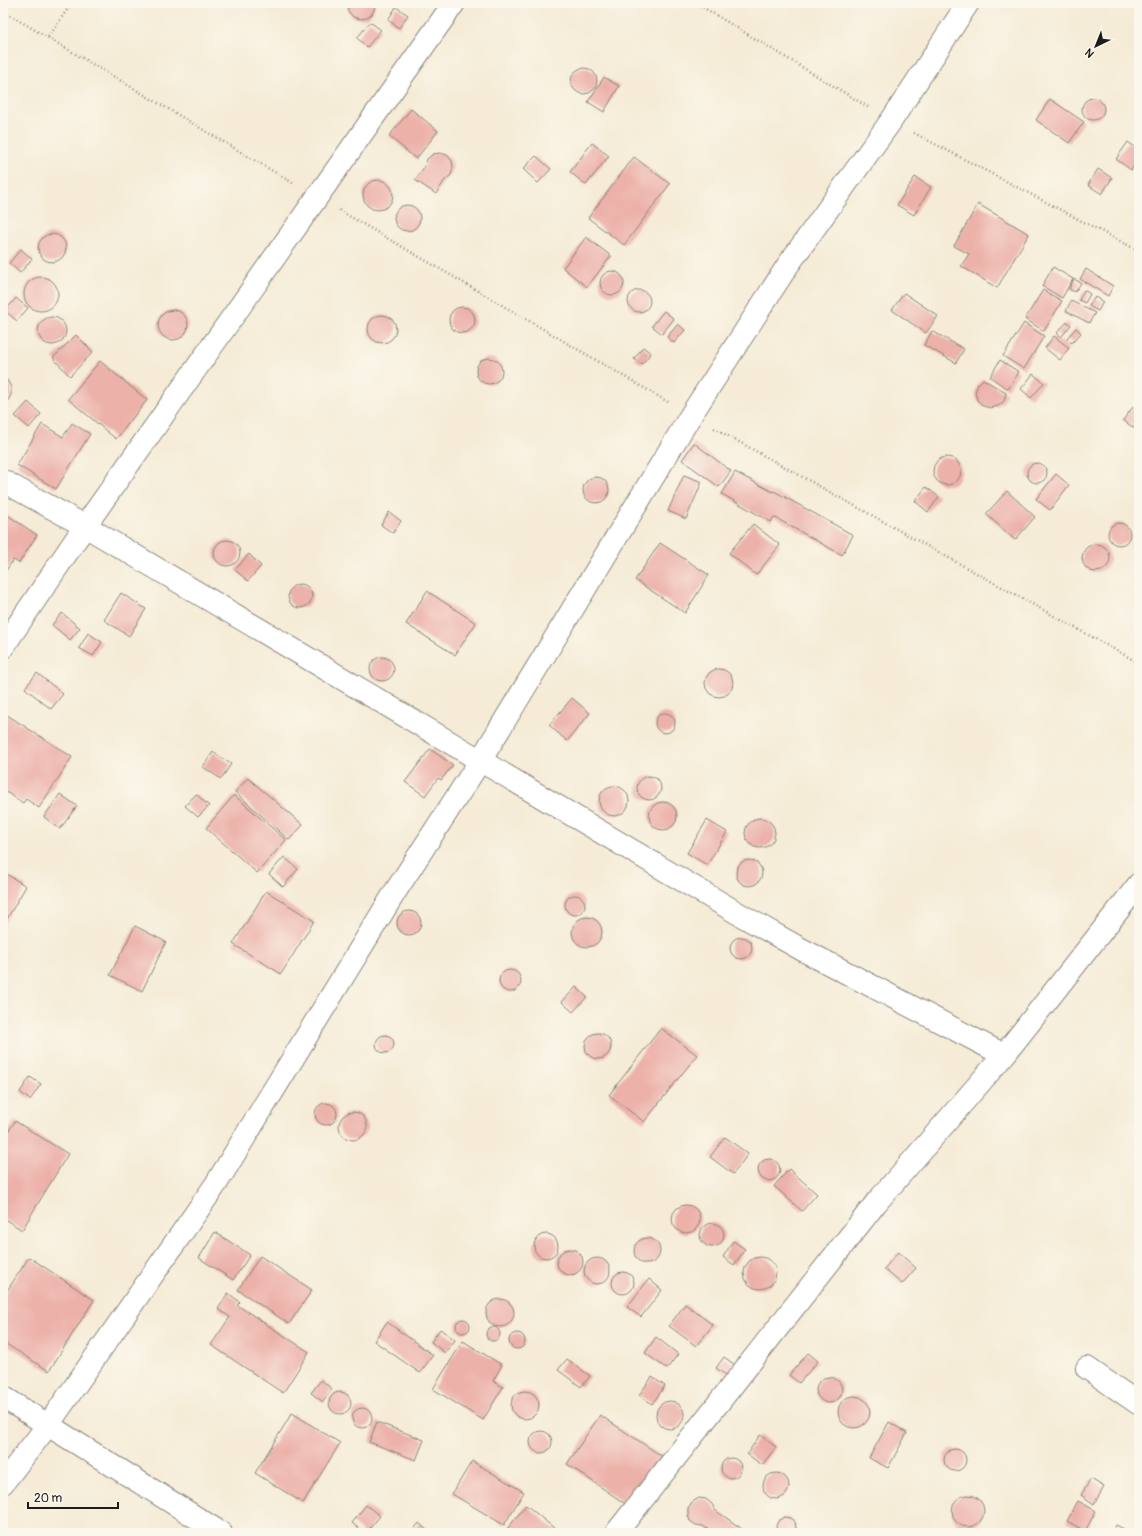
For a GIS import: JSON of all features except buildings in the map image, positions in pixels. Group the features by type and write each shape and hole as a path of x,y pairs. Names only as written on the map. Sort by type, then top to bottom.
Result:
{"street":[{"path":"3,647 85,526 454,3"},
{"path":"3,1483 48,1425 216,1184 395,892 480,761 691,415 788,265 891,121 968,3"},
{"path":"3,481 85,526 480,761 801,949 1004,1055"},
{"path":"616,1533 876,1203 1004,1055 1139,884"},
{"path":"1087,1368 1139,1404"},
{"path":"3,1397 221,1533"}],"path":[{"path":"48,37 72,3"},
{"path":"3,11 316,197 691,415 1139,663"}]}
